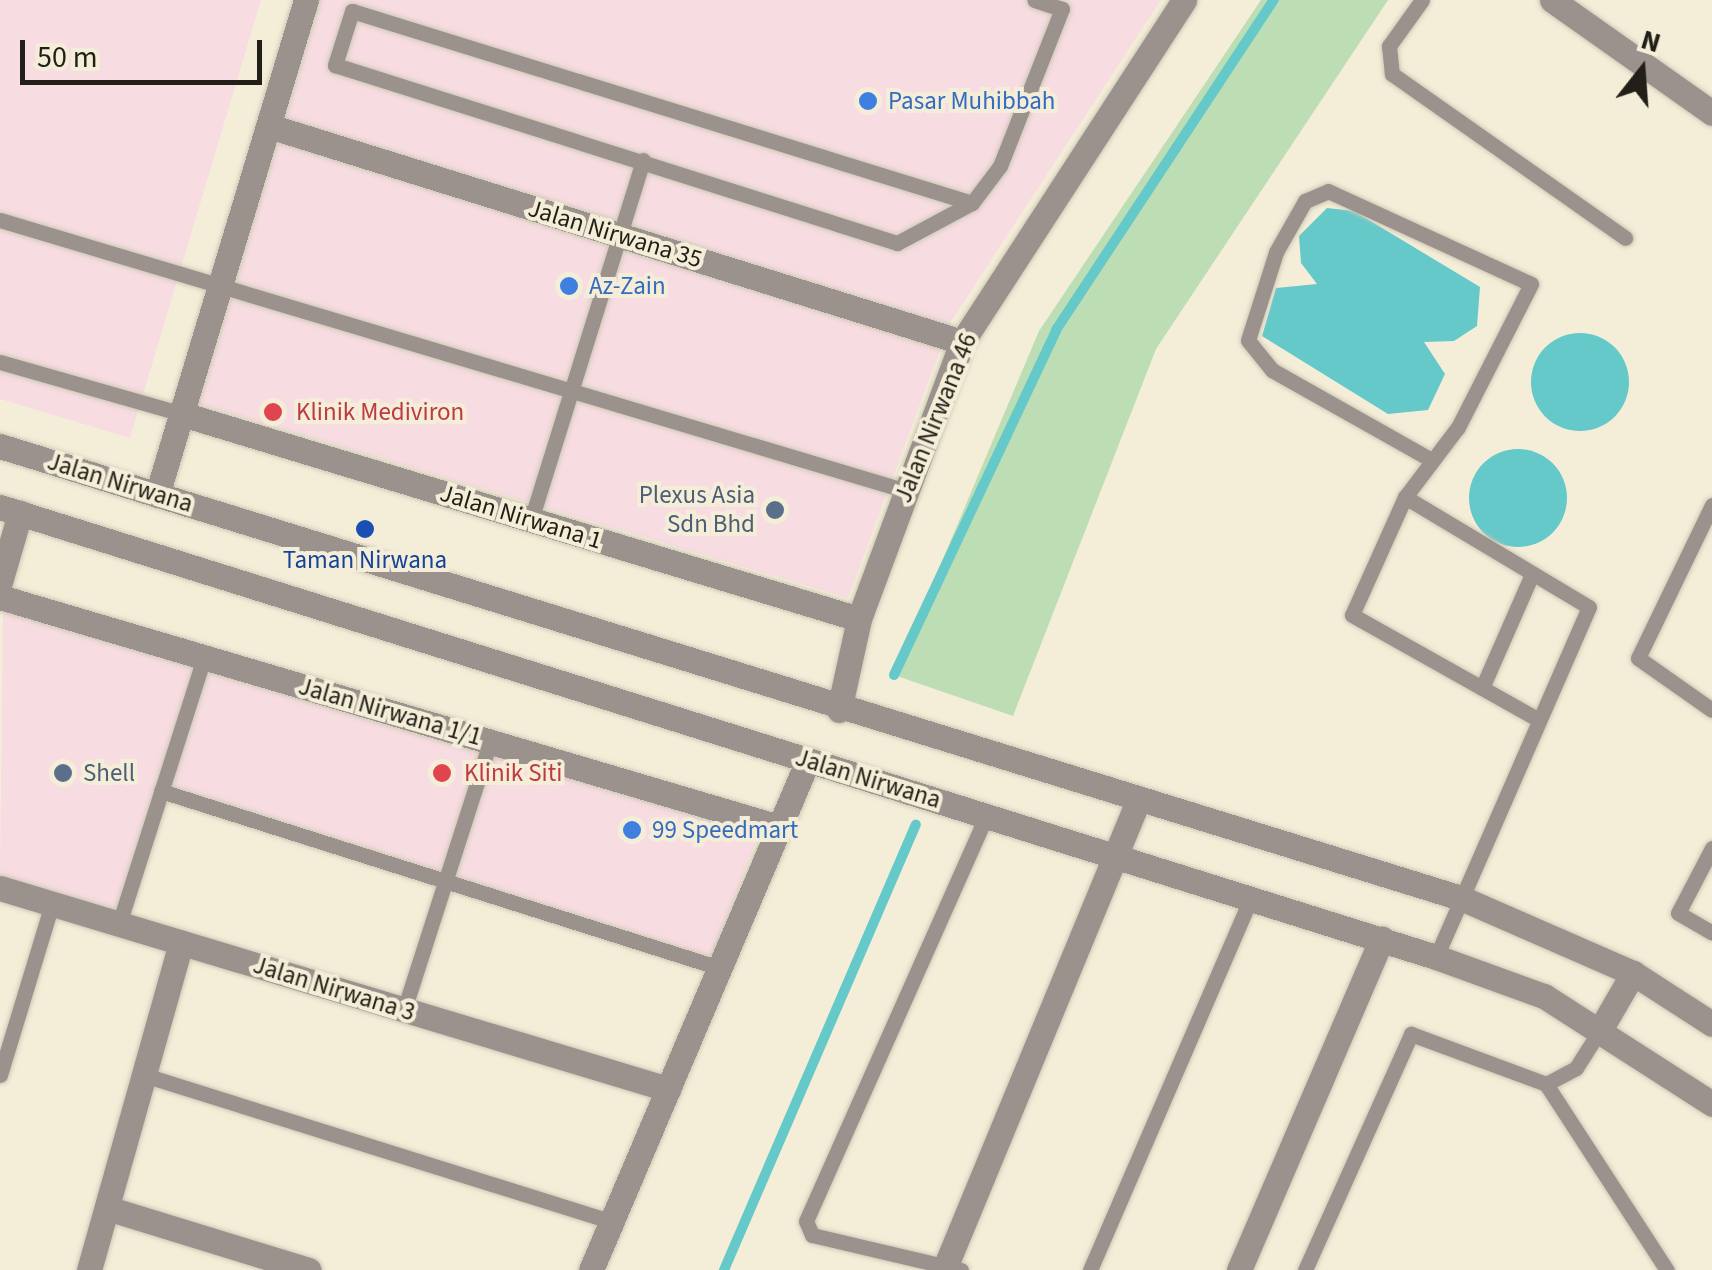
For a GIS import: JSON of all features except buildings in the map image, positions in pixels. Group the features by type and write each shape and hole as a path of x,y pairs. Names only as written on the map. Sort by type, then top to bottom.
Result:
{"street":[{"path":"157,495 306,0"},
{"name":"Jalan Nirwana 46","path":"839,710 859,619 962,342 1184,0"},
{"path":"1552,0 1712,113"},
{"name":"Jalan Nirwana 35","path":"268,126 962,342"},
{"name":"Jalan Nirwana 1","path":"182,414 859,619"},
{"name":"Jalan Nirwana","path":"0,446 839,710 1460,898 1633,973 1712,1024"},
{"path":"0,582 10,510"},
{"name":"Jalan Nirwana","path":"10,510 1382,938 1544,996 1712,1104"},
{"name":"Jalan Nirwana 1/1","path":"0,598 779,827"},
{"path":"591,1270 808,760"},
{"path":"950,1269 1120,857 1138,801"},
{"name":"Jalan Nirwana 3","path":"0,888 668,1089"},
{"path":"1239,1270 1382,938"},
{"path":"89,1270 181,943"},
{"path":"1600,1030 1633,973"},
{"path":"106,1208 309,1270"}],"lane":[{"path":"972,203 346,6 335,64 898,243 972,203 1000,166 1062,8 1034,0"},
{"path":"1422,0 1390,46 1392,74 1625,238"},
{"path":"531,520 643,160"},
{"path":"1428,458 1272,370 1248,340 1276,252 1305,201 1328,191 1532,284 1458,427 1428,458 1405,497 1352,615 1538,720"},
{"path":"0,220 220,289 907,490"},
{"path":"0,362 182,414"},
{"path":"1405,497 1589,608 1436,957"},
{"path":"1712,506 1638,658 1712,710"},
{"path":"1482,688 1532,574"},
{"path":"119,924 204,658"},
{"path":"404,1010 490,742"},
{"path":"161,791 720,968"},
{"path":"950,1269 812,1234 806,1221 986,816"},
{"path":"1712,848 1678,913 1712,933"},
{"path":"1090,1270 1250,898"},
{"path":"0,1075 52,904"},
{"path":"1546,1084 1576,1068 1600,1030"},
{"path":"1305,1270 1410,1034 1546,1084 1667,1270"},
{"path":"144,1075 612,1222"}],"shaded area":[{"path":"0,0 261,0 130,438 0,399"},
{"path":"321,0 1161,0 950,323 848,598 199,404"},
{"path":"3,610 759,834 712,957 158,782 116,910 0,876"}],"green space":[{"path":"1261,0 1388,0 1156,349 1013,716 894,675 1039,331"}],"water":[{"path":"1327,208 1354,211 1480,287 1477,326 1454,341 1424,342 1445,374 1428,410 1388,414 1262,336 1276,288 1317,284 1301,263 1299,236"},
{"path":"1580,333 1607,341 1621,355 1629,382 1621,409 1607,423 1580,431 1553,423 1539,409 1531,382 1539,355 1553,341"},
{"path":"1518,449 1537,453 1552,464 1563,479 1567,498 1563,517 1552,532 1537,543 1518,547 1499,543 1484,532 1473,517 1469,498 1473,479 1484,464 1499,453"}],"waterway":[{"path":"894,675 1056,330 1274,0"},
{"path":"724,1270 916,825"}],"place":[{"name":"Pasar Muhibbah","path":"868,101"},
{"name":"Az-Zain","path":"569,286"},
{"name":"Klinik Mediviron","path":"273,412"},
{"name":"Plexus Asia Sdn Bhd","path":"775,510"},
{"name":"Taman Nirwana","path":"365,529"},
{"name":"Shell","path":"63,773"},
{"name":"Klinik Siti","path":"442,773"},
{"name":"99 Speedmart","path":"632,830"}]}
